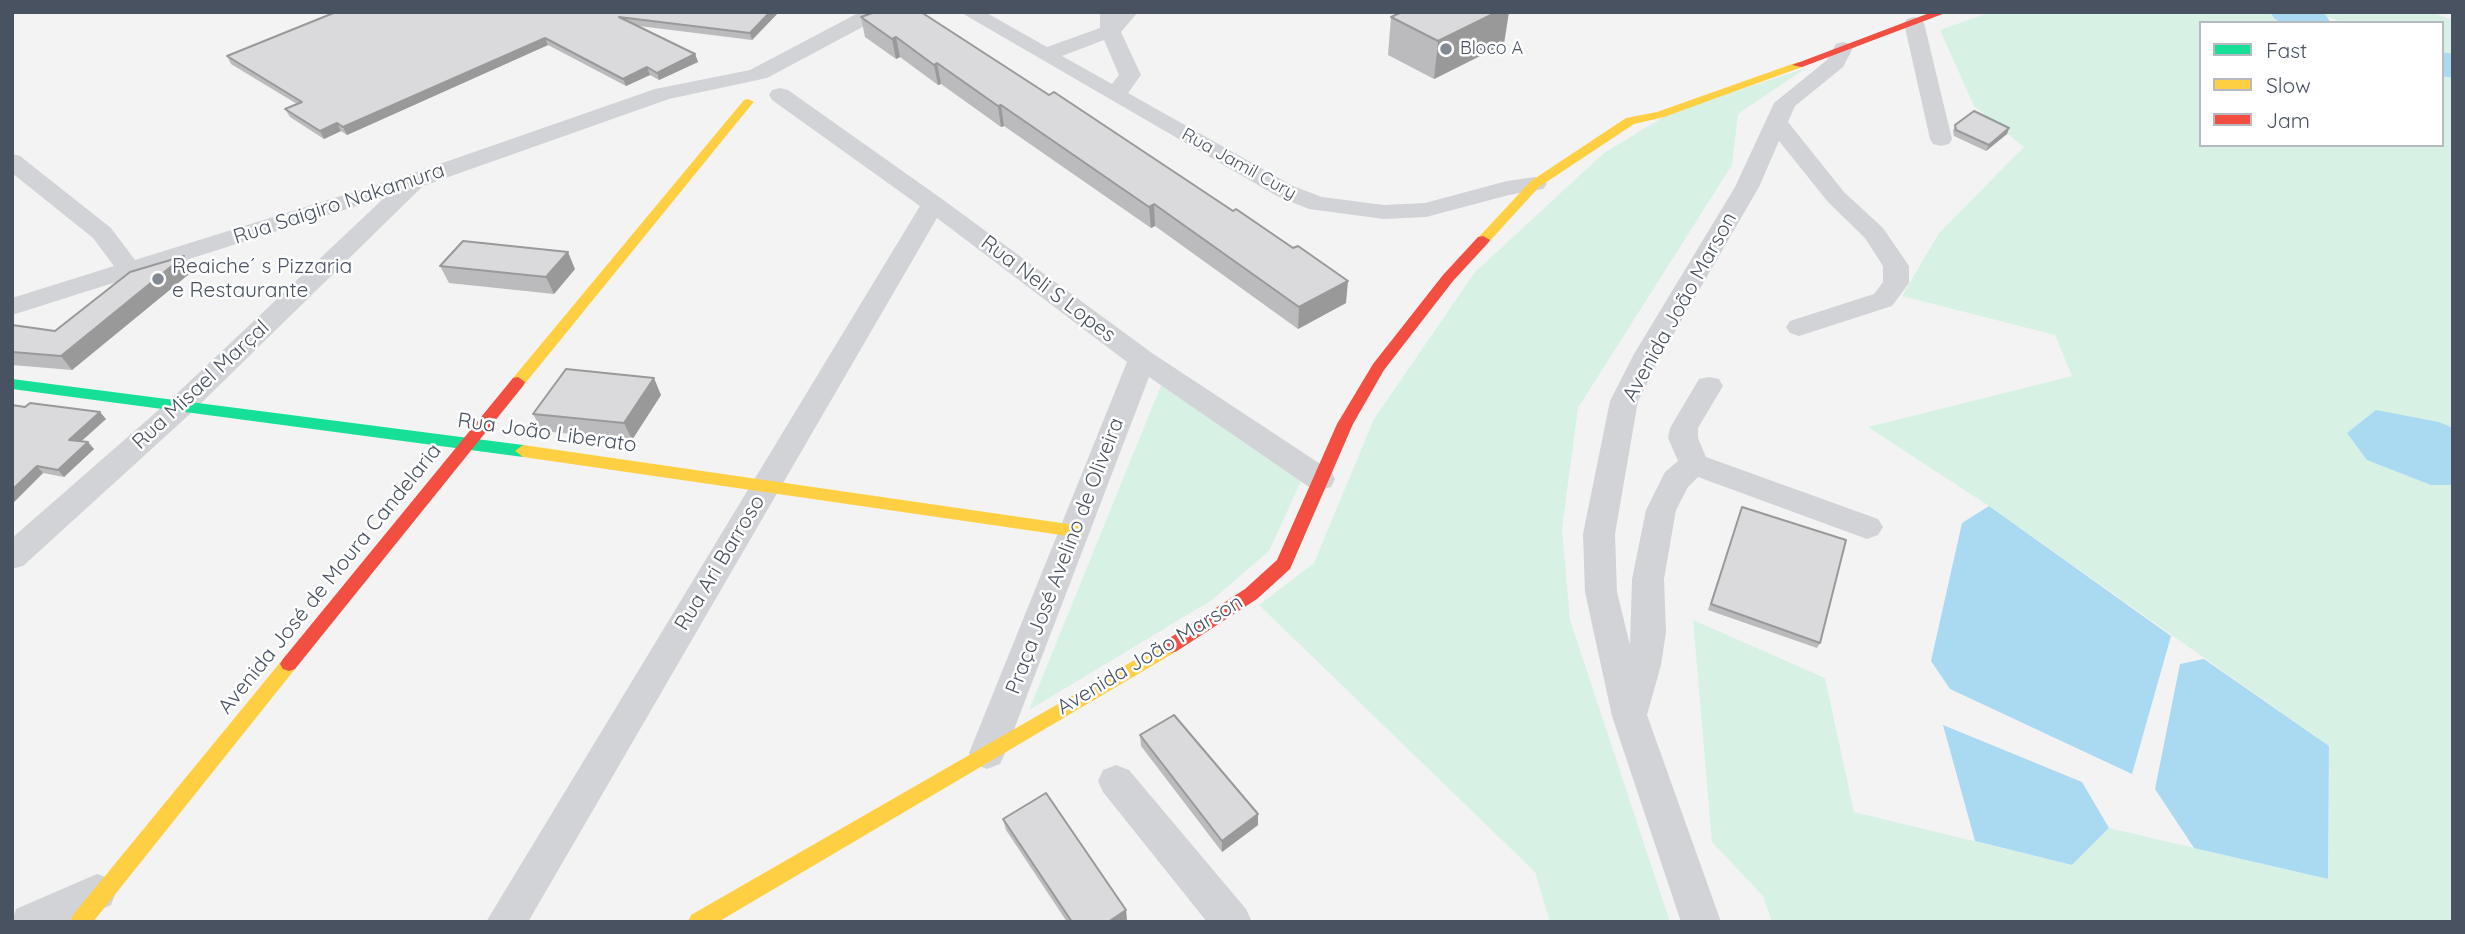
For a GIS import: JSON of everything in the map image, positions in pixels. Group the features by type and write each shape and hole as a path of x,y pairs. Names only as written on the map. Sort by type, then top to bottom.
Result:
{"street":[{"name":"Rua Saigiro Nakamura","path":"12,307 416,180 663,94 753,74 849,29 876,12"},
{"name":"Rua Jamil Cury","path":"970,12 1285,191 1318,204 1384,212 1426,210 1507,187 1535,184"},
{"path":"1045,55 1128,12"},
{"name":"Avenida João Marson","path":"698,922 1197,631 1251,594 1284,564 1350,414 1378,367 1440,287 1535,184 1629,121 1660,115 1943,12"},
{"path":"1110,22 1130,75 1115,95"},
{"path":"1914,23 1941,139"},
{"name":"Rua Saigiro Nakamura","path":"663,94 739,96 759,102 784,89 849,29"},
{"name":"Avenida João Marson","path":"1701,922 1630,716 1601,592 1599,534 1624,401 1648,354 1725,226 1785,103 1836,63 1843,48"},
{"path":"739,96 738,80 753,74"},
{"name":"Rua Neli S Lopes","path":"753,74 779,75 784,89 933,204 1142,359 1320,479"},
{"name":"Avenida José de Moura Candelaria","path":"80,922 468,443 739,96"},
{"name":"Avenida João Marson","path":"1629,121 1634,111 1656,98"},
{"path":"1777,123 1836,197 1874,233 1896,267 1896,283 1883,300 1799,327"},
{"path":"12,161 102,233 130,270"},
{"name":"Rua Misael Marçal","path":"12,557 180,407 416,180"},
{"name":"Rua Ari Barroso","path":"506,922 933,204"},
{"name":"Praça José Avelino de Oliveira","path":"987,753 1142,359"},
{"name":"Rua João Liberato","path":"12,384 468,443 1074,531"},
{"path":"1709,386 1693,408 1684,428 1683,438 1694,464 1867,527"},
{"path":"1630,716 1644,665 1649,632 1648,579 1661,510 1675,480 1694,464"},
{"path":"1116,781 1232,922"},
{"path":"30,922 109,886"}],"green space":[{"path":"1991,12 2267,12 2291,21 2199,21 2199,147 2444,147 2444,70 2453,73 2453,922 1772,922 1763,896 1712,842 1693,620 1825,678 1854,812 2072,865 2109,828 2328,879 2329,746 1989,506 1868,427 2072,376 2055,335 1902,296 1939,233 2024,147 1974,106 1940,30"},
{"path":"2316,12 2430,12 2453,20 2453,56 2444,53 2444,21 2338,21"},
{"path":"1806,68 1738,114 1732,165 1578,408 1562,529 1570,620 1670,922 1550,922 1535,872 1259,605 1314,563 1374,419 1475,272 1604,153 1670,113"},
{"path":"1162,383 1301,481 1269,551 1212,600 1029,710"}],"water":[{"path":"2376,410 2439,422 2453,428 2453,485 2431,485 2367,460 2347,433"},
{"path":"1989,506 2171,636 2132,774 1950,689 1931,661 1962,523"},
{"path":"2204,659 2329,746 2328,879 2194,848 2155,789 2180,664"},
{"path":"1943,725 2082,782 2109,828 2072,865 1975,841"}],"building":[{"path":"336,12 770,12 750,33 619,17 695,54 657,73 647,67 623,79 545,38 343,127 337,123 320,131 285,109 302,102 227,56"},
{"path":"875,12 921,12 1049,95 1054,92 1233,211 1236,209 1293,248 1298,246 1348,281 1299,307 1154,204 1149,207 1001,105 998,106 937,63 934,65 896,37 892,39 861,17"},
{"path":"1402,12 1497,12 1438,41 1391,17"},
{"path":"1974,111 2009,128 1989,145 1956,130 1955,125"},
{"path":"463,241 568,252 546,277 440,266"},
{"path":"184,256 61,356 12,352 12,325 55,331 130,272"},
{"path":"566,369 654,378 624,423 533,414"},
{"path":"30,403 100,412 69,440 88,442 58,470 37,466 12,490 12,405 25,407"},
{"path":"1742,507 1846,540 1820,643 1711,604"},
{"path":"1174,715 1258,814 1222,841 1140,735"},
{"path":"1046,793 1126,910 1108,922 1072,922 1003,819"}],"waterway":[{"path":"2287,12 2308,21"},
{"path":"2444,64 2453,67"}],"traffic: fast":[{"path":"12,384 523,451"}],"traffic: slow":[{"path":"1483,240 1535,184 1630,121 1660,115 1798,65"},
{"path":"518,382 748,102"},
{"path":"523,451 1075,531"},
{"path":"698,922 1171,646"},
{"path":"80,922 289,664"}],"traffic: jam":[{"path":"1798,65 1943,12"},
{"path":"1171,646 1251,594 1284,564 1345,424 1378,367 1448,278 1483,240"},
{"path":"289,664 518,382"}],"place":[{"name":"Bloco A","path":"1446,49"},
{"name":"Reaiche´ s Pizzaria e Restaurante","path":"158,279"}]}
